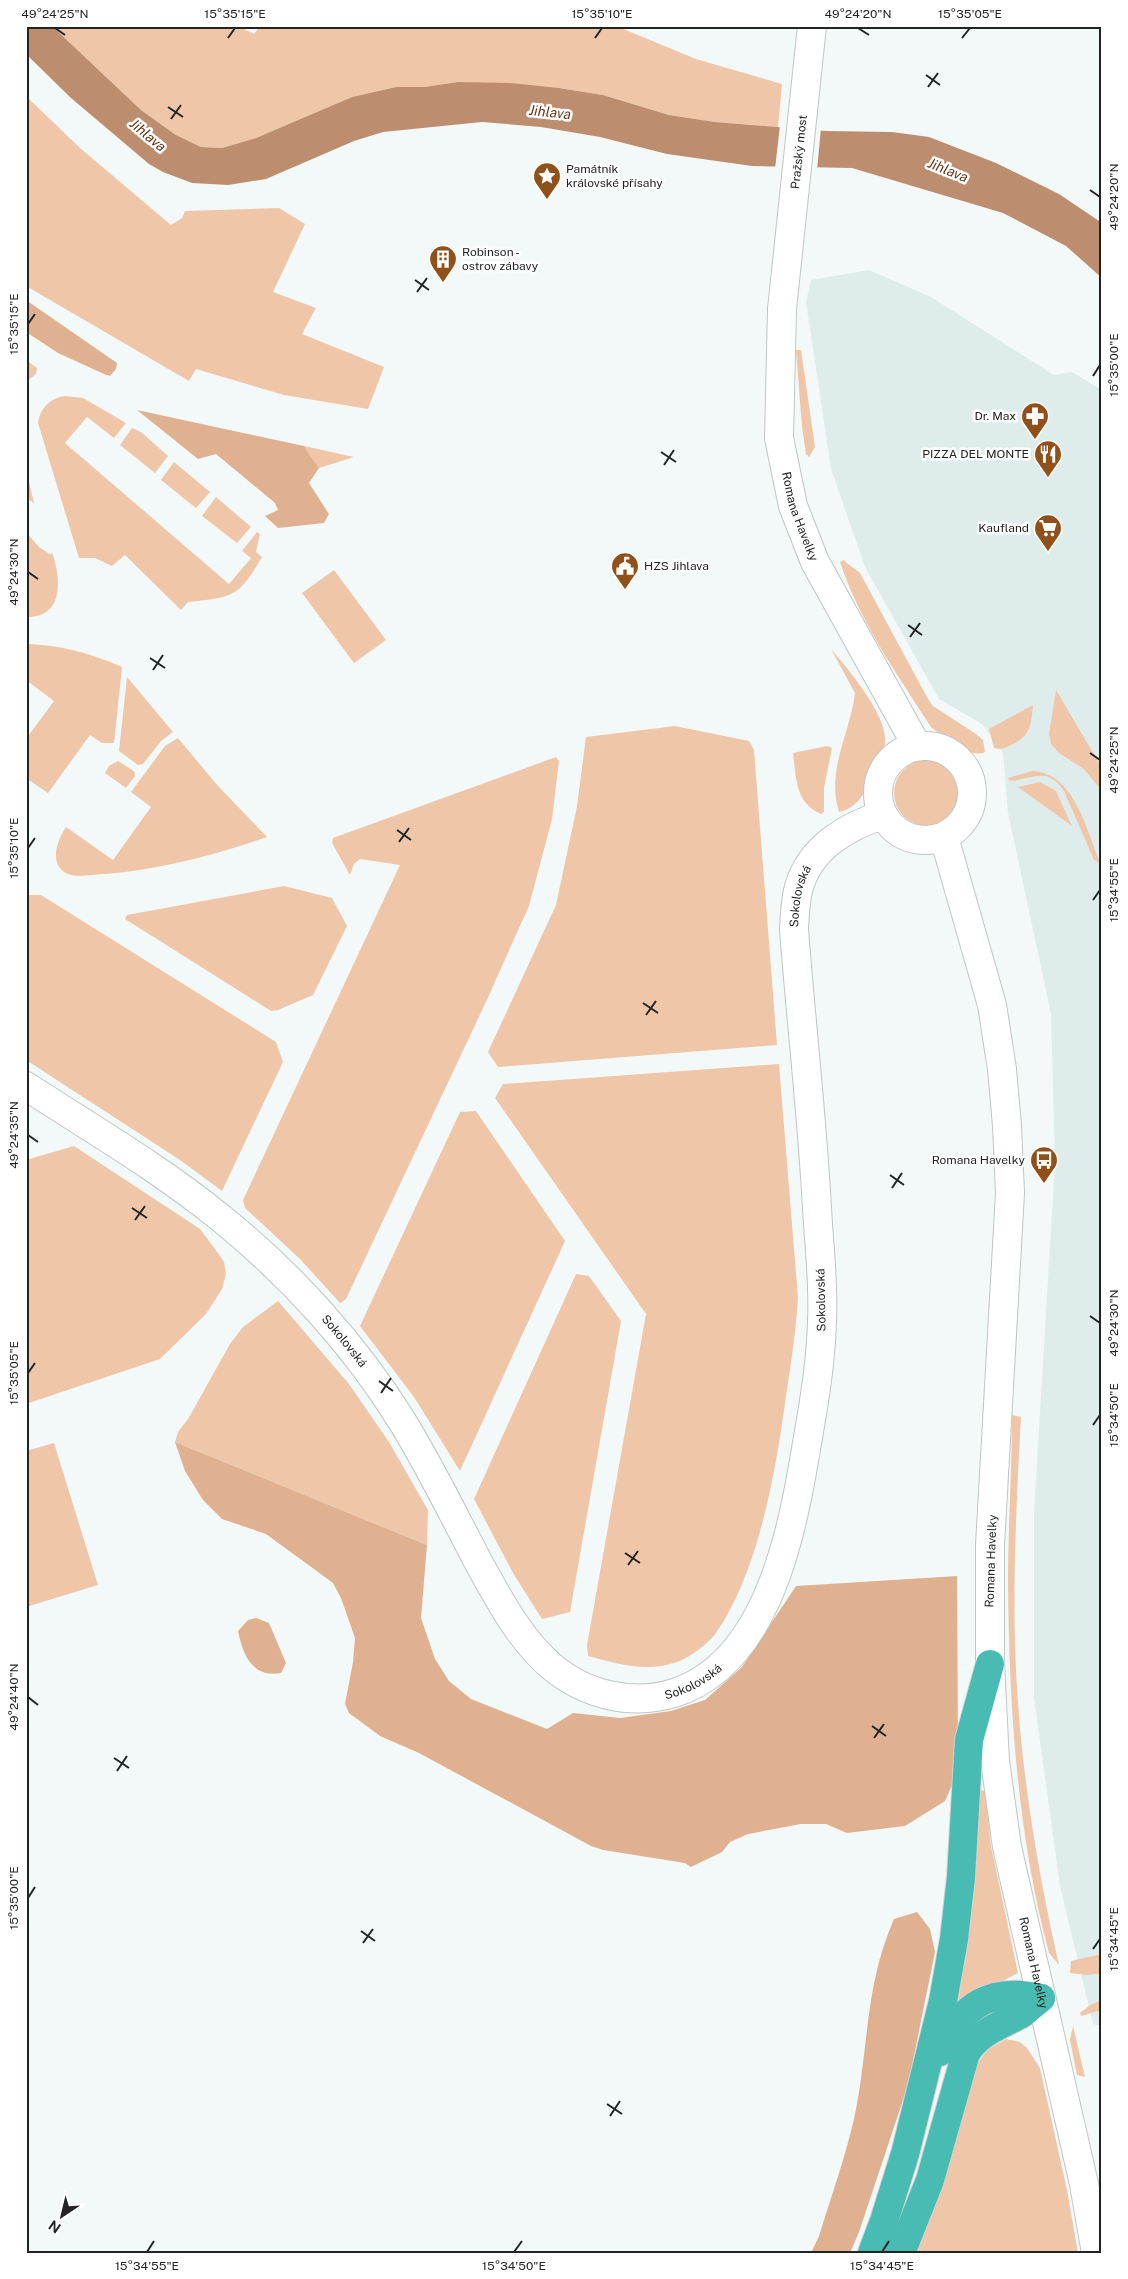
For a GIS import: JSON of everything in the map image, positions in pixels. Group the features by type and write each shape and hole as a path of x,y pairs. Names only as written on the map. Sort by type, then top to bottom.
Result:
{"highway":[{"path":"872,2253 906,2154 943,2002 954,1939 961,1877 969,1740 990,1664"},
{"path":"920,2097 956,2022 969,2011 999,1995 1020,1993 1041,1998"},
{"path":"901,2253 930,2180 966,2053 974,2041 986,2031 1022,2013 1041,1998"}],"street":[{"name":"Pražský most","path":"787,261 811,34"},
{"name":"Romana Havelky","path":"787,261 782,309 779,438 794,506 827,585 917,746"},
{"path":"917,746 939,747 948,752 961,762 969,776 972,800 963,822 944,836 932,840 909,838 899,832 883,815 878,803 880,778 894,756 917,746"},
{"name":"Sokolovská","path":"26,1086 167,1178 222,1218 276,1268 329,1323 402,1421 505,1610 534,1650 568,1679 588,1689 617,1698 665,1696 701,1681 716,1670 745,1639 760,1615 769,1593 790,1526 804,1466 817,1385 822,1318 814,1151 794,929 796,901 798,887 805,871 831,839 864,821 883,815"},
{"name":"Romana Havelky","path":"944,836 992,1005 1002,1069 1007,1126 1010,1193 990,1546 990,1664 995,1761 1007,1847 1084,2184 1096,2253"}],"shaded area":[{"path":"52,26 238,26 254,34 260,26 616,26 696,59 782,84 778,127 715,122 669,115 603,95 559,88 458,82 424,87 396,87 352,97 256,138 222,148 201,147 176,135 141,110"},
{"path":"26,96 80,148 171,225 182,218 185,211 279,208 305,224 273,292 316,308 302,334 384,367 368,409 284,395 196,369 189,381 26,286"},
{"path":"869,270 931,297 1054,375 1072,372 1102,390 1102,2026 1093,2024 1060,1886 1034,1698 1034,1513 1055,1163 1051,1014 1008,813 1003,753 982,724 939,699 865,567 831,469 806,302 811,280"},
{"path":"26,300 117,363 116,369 110,376 104,374 58,353 26,332"},
{"path":"796,350 801,350 815,447 809,457 806,454 802,427"},
{"path":"26,360 37,368 36,374 26,382"},
{"path":"65,396 83,398 126,423 114,438 87,417 65,443 229,584 251,558 242,551 257,532 260,534 256,552 262,557 247,581 240,588 233,593 215,599 188,602 181,610 125,555 112,566 95,558 79,558 38,423 43,408 50,401"},
{"path":"137,410 304,446 319,468 309,483 329,514 324,523 278,528 265,516 278,510 275,503 216,454 198,459"},
{"path":"132,428 141,432 168,456 155,473 120,445"},
{"path":"304,446 354,457 319,468"},
{"path":"174,462 210,492 196,508 161,480"},
{"path":"26,480 29,482 34,503 26,498"},
{"path":"216,497 251,527 237,543 202,516"},
{"path":"26,532 39,547 51,555 52,552 58,584 54,604 48,611 39,616 26,617"},
{"path":"843,560 860,573 933,706 983,740 985,752 979,754 965,750 949,741 931,727 869,627 848,584 840,562"},
{"path":"334,570 386,640 354,663 302,593"},
{"path":"26,644 51,646 75,651 122,667 114,743 102,743 90,735 48,793 26,778 26,739 54,701 26,680"},
{"path":"831,649 856,680 873,706 880,718 885,741 879,763 864,793 854,805 839,812 835,781 840,752 855,693"},
{"path":"127,677 173,732 161,741 143,764 138,765 119,751"},
{"path":"1056,690 1102,768 1102,791 1084,769 1059,753 1051,744 1049,734"},
{"path":"1033,705 1030,725 1025,735 1016,743 1005,748 994,748 989,729"},
{"path":"675,726 749,741 754,750 777,1045 498,1067 488,1052 556,905 577,806 586,737"},
{"path":"178,738 218,786 267,837 227,850 147,869 81,876 68,874 62,870 58,865 56,852 66,827 113,860 151,807 131,792 165,746"},
{"path":"827,746 832,748 824,788 824,812 821,814 806,803 798,788 793,753"},
{"path":"556,757 559,761 552,819 529,906 346,1299 340,1303 300,1259 245,1208 243,1200 400,865 360,859 354,864 350,875 332,843 333,838"},
{"path":"927,760 940,762 955,775 958,780 960,793 958,806 945,821 940,824 927,826 914,824 899,811 896,806 894,793 896,780 909,765 914,762"},
{"path":"118,761 134,771 135,776 126,788 105,773 109,766"},
{"path":"1032,771 1046,774 1059,781 1069,792 1084,820 1100,863 1094,860 1064,791 1058,783 1046,776 1010,781 1008,778"},
{"path":"1040,782 1056,791 1072,826 1018,787"},
{"path":"284,886 332,898 347,926 313,995 278,1010 271,1011 125,919 127,915"},
{"path":"26,895 41,895 276,1042 283,1062 222,1191 180,1160 26,1060"},
{"path":"779,1064 798,1298 777,1456 771,1487 754,1550 744,1580 731,1608 713,1637 693,1654 677,1662 654,1667 632,1666 588,1656 587,1645 646,1314 495,1098 503,1084"},
{"path":"476,1111 565,1241 460,1471 414,1397 360,1326 460,1112"},
{"path":"74,1146 200,1229 224,1262 226,1274 222,1289 206,1314 160,1359 26,1404 26,1160"},
{"path":"576,1274 589,1276 621,1321 570,1612 542,1619 513,1573 474,1499"},
{"path":"278,1301 349,1384 389,1442 428,1510 427,1545 175,1442 178,1432 188,1419 230,1344 243,1327"},
{"path":"1012,1415 1021,1417 1015,1587 1015,1644 1020,1725 1035,1846 1059,1965 1049,1953 1038,1908 1022,1816 1017,1769 1010,1675 1008,1582"},
{"path":"175,1442 427,1545 421,1618 435,1659 449,1681 471,1699 547,1729 573,1713 620,1718 671,1711 705,1700 742,1667 796,1586 957,1576 958,1745 953,1783 945,1801 905,1826 847,1833 826,1824 801,1824 748,1834 730,1842 722,1852 691,1867 685,1863 603,1850 591,1846 419,1753 380,1736 349,1713 345,1704 353,1662 355,1638 341,1598 333,1583 266,1534 222,1519 203,1500 185,1471"},
{"path":"54,1443 98,1585 26,1607 26,1451"},
{"path":"256,1618 269,1623 286,1663 281,1673 271,1674 262,1672 246,1656 238,1631 248,1620"},
{"path":"985,1790 991,1846 1018,1973 958,2004 964,1961 978,1791"},
{"path":"917,1912 930,1929 935,1952 908,2085 859,2232 850,2253 811,2253 819,2236 854,2119 872,1994 884,1944 894,1919"},
{"path":"1102,1954 1102,1973 1087,1975 1070,1973 1071,1961"},
{"path":"1102,2000 1102,2010 1081,2016 1080,2013 1090,2005"},
{"path":"1073,2026 1085,2077 1077,2075 1070,2040"},
{"path":"1006,2039 1020,2042 1027,2048 1040,2068 1067,2190 1078,2253 914,2253 975,2067 988,2049"}],"water":[{"name":"Jihlava","path":"26,26 52,26 141,110 176,135 201,147 222,148 256,138 352,97 396,87 424,87 458,82 510,83 559,88 603,95 669,115 715,122 826,131 892,132 929,137 996,163 1059,194 1102,223 1102,278 1066,246 1003,213 852,168 752,166 667,154 600,137 541,127 482,122 383,132 354,141 266,179 228,185 192,183 163,172 149,164 71,98 26,54"}],"pier":[{"path":"780,125 821,128 817,170 775,169"}],"place":[{"name":"Památník královské přísahy","path":"547,200"},
{"name":"Robinson - ostrov zábavy","path":"443,283"},
{"name":"Dr. Max","path":"1035,440"},
{"name":"PIZZA DEL MONTE","path":"1048,478"},
{"name":"Kaufland","path":"1048,552"},
{"name":"HZS Jihlava","path":"625,590"},
{"name":"Romana Havelky","path":"1044,1184"}]}
